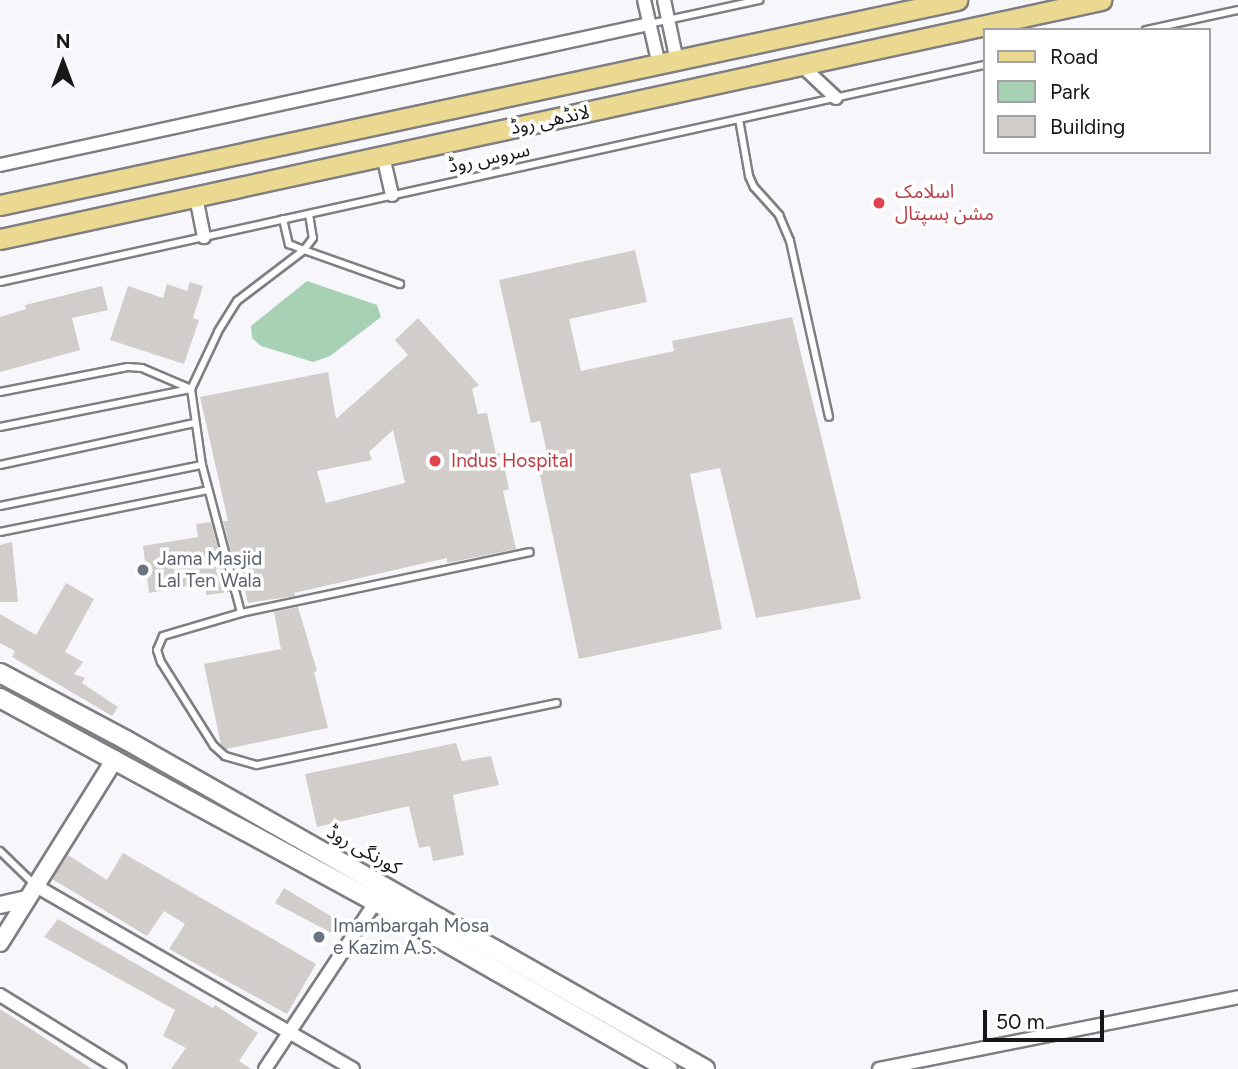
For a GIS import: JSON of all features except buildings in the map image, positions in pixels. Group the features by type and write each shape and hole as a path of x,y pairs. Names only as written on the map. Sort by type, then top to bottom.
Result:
{"main road":[{"name":"لانڈھی روڈ","path":"0,205 957,0"},
{"name":"لانڈھی روڈ","path":"0,239 1101,0"},
{"name":"کورنگی روڈ","path":"0,673 384,885 681,1063 705,1069"},
{"name":"کورنگی روڈ","path":"0,698 376,902 668,1069"}],"street":[{"path":"644,0 649,24 668,63"},
{"path":"664,0 669,20 668,63"},
{"path":"0,165 649,24"},
{"path":"801,65 836,97"},
{"path":"383,156 392,195"},
{"path":"196,197 204,237"},
{"path":"0,943 115,759"},
{"path":"265,1069 376,902 384,885"},
{"path":"0,905 31,893 353,1069"},
{"path":"0,995 120,1069"},
{"path":"879,1069 1238,997"}],"lane":[{"path":"649,24 759,0"},
{"path":"1155,28 1238,10"},
{"name":"سروس روڈ","path":"0,282 982,65"},
{"path":"739,119 749,176 754,187 779,215 790,241 829,417"},
{"path":"241,613 202,465 191,388 218,332 237,301 304,250 313,238 309,214"},
{"path":"283,219 289,244 400,284"},
{"path":"0,392 128,367 142,368 191,388"},
{"path":"0,426 191,388"},
{"path":"0,465 195,422"},
{"path":"0,506 202,465"},
{"path":"0,532 208,490"},
{"path":"530,552 241,613 163,636 157,650 161,662 206,737 225,756 239,762 265,765 557,703"},
{"path":"0,851 31,893"}],"green space":[{"path":"307,281 377,305 381,317 330,356 313,362 261,346 252,338 251,326"}],"place":[{"name":"اسلامک مشن ہسپتال","path":"879,203"},
{"name":"Indus Hospital","path":"435,461"},
{"name":"Jama Masjid Lal Ten Wala","path":"143,570"},
{"name":"Imambargah Mosa e Kazim A.S.","path":"319,937"}]}
